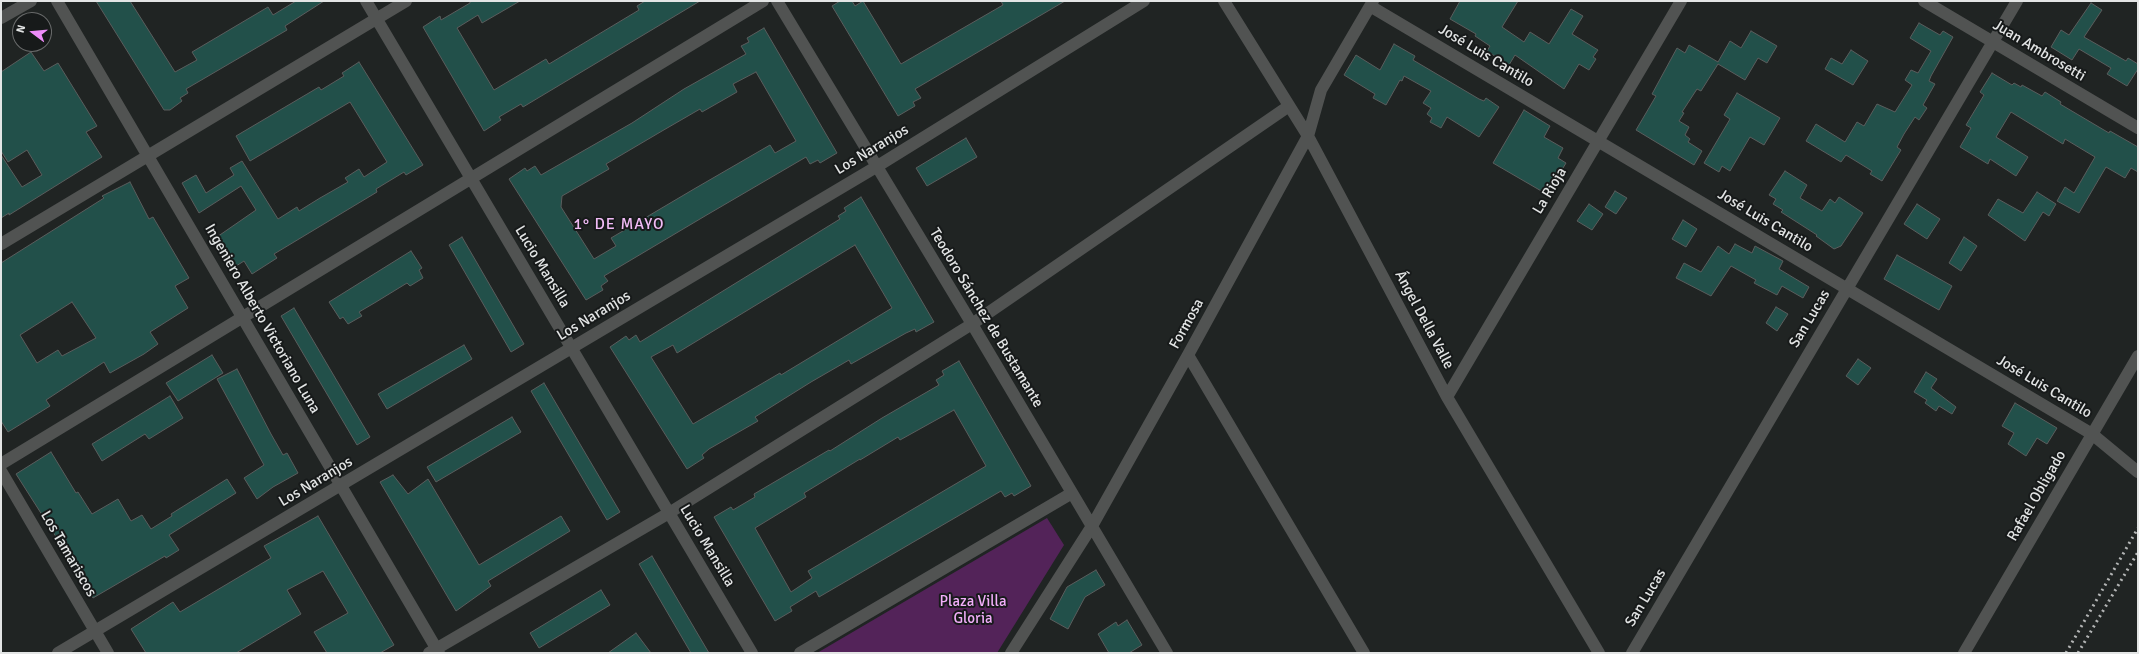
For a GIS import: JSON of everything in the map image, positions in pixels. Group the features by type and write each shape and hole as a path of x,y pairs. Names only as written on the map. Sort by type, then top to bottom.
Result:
{"street":[{"path":"1,18 31,1"},
{"name":"Ingeniero Alberto Victoriano Luna","path":"57,1 341,485 435,651"},
{"name":"Lucio Mansilla","path":"366,1 752,653"},
{"path":"1,244 406,1"},
{"path":"1,464 763,1"},
{"name":"Teodoro Sánchez de Bustamante","path":"777,1 972,324 1167,653"},
{"name":"Los Naranjos","path":"58,653 876,167 1144,1"},
{"name":"Ángel Della Valle","path":"1224,1 1308,136 1447,398 1599,653"},
{"name":"La Rioja","path":"1447,398 1681,1"},
{"name":"Juan Ambrosetti","path":"1924,1 2138,128"},
{"name":"San Lucas","path":"1632,653 2017,1"},
{"name":"José Luis Cantilo","path":"1372,3 1598,141 2092,434 2138,472"},
{"name":"Formosa","path":"1011,653 1092,526 1188,356 1308,136 1320,90 1372,3"},
{"path":"435,651 669,513 972,324 1289,106"},
{"path":"1188,356 1364,653"},
{"name":"Rafael Obligado","path":"1964,653 2138,356"},
{"name":"Los Tamariscos","path":"1,471 108,653"},
{"path":"800,653 1072,493"}],"green space":[{"name":"Plaza Villa Gloria","path":"1047,518 1064,545 997,653 817,653"}],"building":[{"path":"96,1 130,1 175,72 197,60 192,52 268,7 273,15 296,1 324,1 285,26 287,30 186,89 188,93 180,98 182,101 170,110 164,110"},
{"path":"470,1 520,1 482,23 478,15 457,28 494,90 546,59 549,64 639,10 637,6 645,1 700,1 523,107 521,104 499,117 501,120 484,131 423,27 440,16 441,20 470,3"},
{"path":"840,1 852,1 855,6 863,1 901,64 1003,5 1001,1 1065,1 915,89 921,98 913,102 915,106 898,116 832,6"},
{"path":"1460,1 1518,1 1502,27 1524,42 1530,32 1549,44 1571,9 1583,16 1572,34 1598,50 1593,57 1596,59 1589,70 1579,64 1564,89 1515,55 1509,65 1487,51 1490,46 1475,36 1476,34 1450,19"},
{"path":"2091,3 2102,10 2084,37 2126,61 2128,58 2138,64 2138,69 2127,86 2107,74 2111,68 2079,49 2072,60 2051,47 2061,30 2069,35"},
{"path":"1919,23 1940,35 1943,31 1953,37 1929,81 1935,84 1923,105 1927,108 1919,120 1915,117 1904,134 1897,147 1901,150 1882,181 1870,174 1872,171 1846,155 1841,162 1806,141 1816,124 1845,142 1857,122 1864,126 1877,104 1895,112 1912,85 1905,80 1911,70 1918,73 1931,51 1910,38"},
{"path":"764,28 837,153 820,163 818,160 810,164 806,157 705,216 604,276 608,281 601,286 603,290 586,300 509,179 525,168 527,171 535,166 541,175 632,123 684,89 746,54 741,46 749,42 747,38","holes":["756,72 796,141 775,153 770,145 694,189 611,238 616,246 594,259 561,207 562,196 609,169 606,164 700,109 702,112 737,92 733,84"]},
{"path":"1751,31 1777,46 1767,63 1758,58 1745,80 1718,64 1701,91 1697,89 1682,112 1684,113 1679,121 1689,127 1685,135 1690,139 1688,142 1702,151 1694,165 1636,130 1656,96 1652,94 1677,48 1685,53 1689,45 1718,62 1730,41 1741,48"},
{"path":"1394,44 1415,56 1413,60 1479,99 1484,101 1486,98 1499,107 1479,137 1447,117 1441,128 1430,122 1432,118 1427,114 1431,108 1423,103 1431,91 1404,76 1402,81 1400,80 1386,105 1373,98 1375,94 1344,75 1356,55 1380,70"},
{"path":"1851,50 1868,61 1853,85 1825,69 1831,58 1842,64"},
{"path":"31,52 44,71 58,63 97,126 86,132 102,157 9,215 9,213 1,218 1,155 22,187 42,175 27,150 8,162 1,151 1,72"},
{"path":"359,62 423,165 406,175 404,172 376,189 377,192 274,254 277,258 252,274 244,261 233,268 214,239 256,210 241,186 199,213 182,183 196,175 206,193 234,175 230,168 242,161 278,219 297,207 299,211 348,182 345,178 359,169 364,177 387,162 350,102 250,161 236,136 319,87 321,90 344,76 342,73"},
{"path":"1992,73 2012,85 2014,83 2021,87 2022,85 2042,96 2045,92 2061,102 2060,104 2109,133 2110,131 2138,147 2138,172 2131,168 2125,178 2106,167 2079,213 2057,201 2065,187 2074,193 2095,157 2065,139 2063,144 2011,112 1996,137 2028,157 2016,176 1990,159 1988,164 1960,147 1971,128 1966,125 1984,95 1980,92"},
{"path":"1737,93 1780,118 1764,145 1750,137 1730,171 1722,166 1719,172 1704,163 1730,119 1724,115"},
{"path":"1524,110 1550,126 1544,137 1563,148 1558,158 1566,163 1551,188 1547,185 1543,192 1493,163"},
{"path":"966,138 977,157 927,186 916,168"},
{"path":"1785,171 1807,185 1800,198 1822,211 1830,199 1835,203 1839,197 1863,213 1841,246 1834,249 1816,236 1817,235 1781,212 1783,210 1773,204 1776,199 1769,195"},
{"path":"130,182 149,219 153,217 189,278 175,286 188,308 150,332 158,344 144,354 110,373 104,362 46,400 50,406 8,432 1,421 1,263 104,198 102,196","holes":["72,302 96,338 62,356 58,350 37,363 20,335"]},
{"path":"1615,191 1627,198 1616,214 1605,207"},
{"path":"2037,192 2056,204 2049,216 2043,212 2025,241 1988,215 1998,199 2023,213"},
{"path":"861,197 934,322 916,332 915,329 906,333 851,364 849,360 811,382 755,417 758,421 709,449 702,455 704,458 687,469 610,347 626,336 629,340 636,335 640,342 840,219 838,216 846,211 844,208","holes":["855,245 892,308 781,375 780,373 693,424 651,357 673,345 677,353"]},
{"path":"1589,204 1603,214 1592,230 1577,221"},
{"path":"1917,204 1940,219 1927,239 1904,224"},
{"path":"1683,220 1697,229 1686,247 1672,239"},
{"path":"462,237 524,344 511,352 449,245"},
{"path":"1964,237 1977,246 1961,271 1949,263"},
{"path":"1735,244 1752,253 1755,246 1783,261 1779,269 1809,287 1803,298 1782,286 1777,295 1754,283 1756,280 1731,266 1711,296 1676,278 1684,263 1701,272 1718,246 1729,254"},
{"path":"411,251 422,268 419,270 423,278 410,286 407,283 359,312 362,316 348,324 343,317 340,319 329,302"},
{"path":"1897,255 1952,286 1939,310 1884,279"},
{"path":"1776,307 1788,314 1777,331 1766,323"},
{"path":"294,308 370,437 357,445 281,316"},
{"path":"464,345 472,359 387,409 378,394"},
{"path":"212,355 223,373 178,401 166,383"},
{"path":"1858,359 1871,368 1858,385 1846,376"},
{"path":"959,361 1031,486 1014,496 1012,493 1005,497 1001,491 819,597 816,591 790,607 792,611 775,621 714,517 731,507 733,510 755,497 754,494 829,450 830,451 882,418 939,385 936,380 944,375 942,371","holes":["954,410 986,466 808,571 812,578 791,592 755,528 806,497 804,493 860,459 898,437 900,440"]},
{"path":"237,369 283,455 287,453 298,473 273,487 257,499 244,478 264,465 217,379"},
{"path":"1926,372 1937,379 1931,388 1956,407 1952,414 1939,406 1936,411 1925,403 1927,400 1914,392"},
{"path":"544,383 620,512 607,520 531,391"},
{"path":"170,396 183,418 149,439 145,434 102,461 92,444"},
{"path":"2015,403 2057,428 2047,444 2037,438 2026,456 2008,444 2014,433 2002,426"},
{"path":"512,417 521,432 436,482 427,467"},
{"path":"51,452 76,493 78,492 92,514 118,499 131,521 142,515 151,529 172,516 171,514 227,479 236,493 169,535 179,550 166,558 165,556 93,598 81,576 16,474"},
{"path":"393,475 408,494 428,479 479,565 561,516 570,531 488,581 491,586 456,611 380,482"},
{"path":"318,516 394,645 380,653 327,653 314,632 348,613 323,571 287,590 301,614 236,653 146,653 131,629 173,602 180,612 271,558 264,546"},
{"path":"652,556 709,653 691,653 639,564"},
{"path":"1096,570 1105,585 1085,597 1068,629 1050,619 1067,587"},
{"path":"601,590 610,605 539,648 530,633"},
{"path":"1127,620 1142,645 1129,653 1109,653 1098,634 1116,622 1118,626"},
{"path":"636,633 651,653 608,653"}],"railway":[{"path":"2066,653 2138,528"},
{"path":"2078,653 2138,552"}],"district":[{"name":"1° DE MAYO","path":"619,225"}]}
